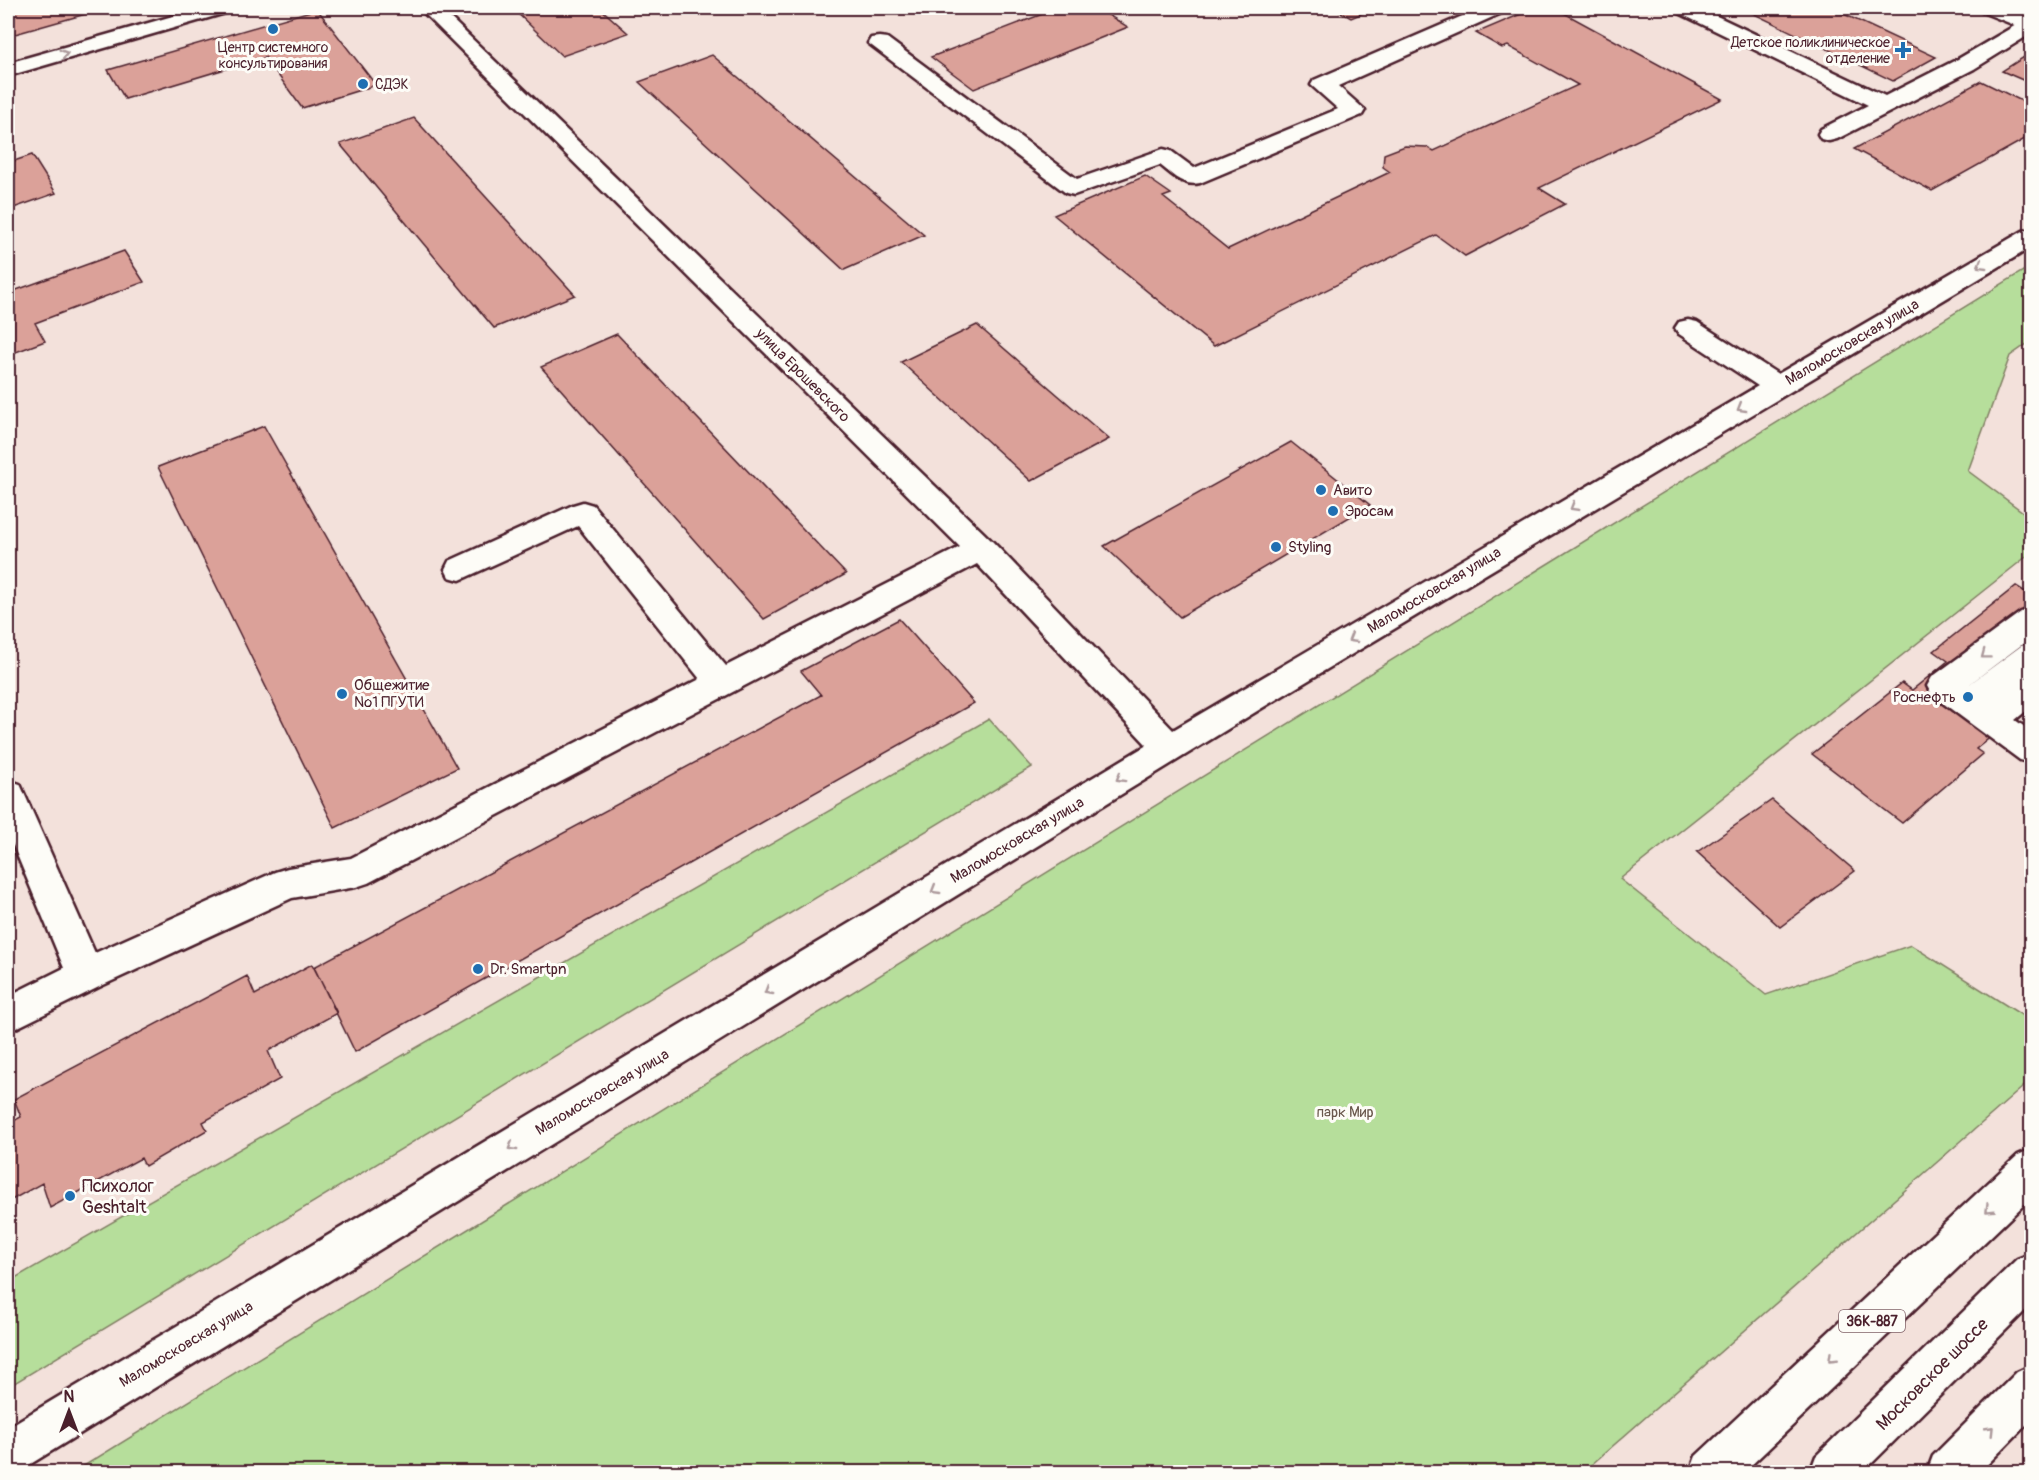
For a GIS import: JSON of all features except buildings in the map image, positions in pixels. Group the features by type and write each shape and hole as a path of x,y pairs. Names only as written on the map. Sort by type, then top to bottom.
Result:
{"street":[{"path":"8,70 222,8"},
{"name":"улица Ерошевского","path":"429,8 981,549 1170,748"},
{"path":"879,44 1074,188 1163,156 1192,178 1343,115 1354,110 1322,85 1497,8"},
{"path":"1684,8 1884,105"},
{"path":"1989,8 2031,26"},
{"path":"1828,134 1966,63 2031,26"},
{"name":"Маломосковская улица","path":"8,1452 1170,748 2031,236"},
{"path":"1688,328 1778,386"},
{"path":"460,569 583,512 721,683"},
{"path":"8,1015 86,975 288,883 356,872 981,549"},
{"path":"2031,620 1944,686 2031,750"},
{"path":"1979,712 2031,655"},
{"path":"1979,712 2031,688"},
{"path":"8,794 86,975"},
{"name":"36К-887","path":"1712,1473 2031,1169"},
{"name":"Московское шоссе","path":"1832,1473 2031,1274"},
{"path":"1949,1473 2031,1388"}],"green space":[{"name":"парк Мир","path":"2031,266 2031,341 2010,356 1968,471 2031,518 2031,553 1620,879 1766,995 1911,945 2031,1021 2031,1080 1583,1472 74,1472"},
{"path":"989,719 1032,767 8,1387 8,1282"}],"place":[{"name":"Центр системного консультирования","path":"273,29"},
{"name":"Детское поликлиническое отделение","path":"1903,50"},
{"name":"СДЭК","path":"363,84"},
{"name":"Авито","path":"1321,490"},
{"name":"Эросам","path":"1333,511"},
{"name":"Styling","path":"1276,547"},
{"name":"Общежитие №1 ПГУТИ","path":"342,694"},
{"name":"Роснефть","path":"1968,697"},
{"name":"Dr. Smartpn","path":"478,969"},
{"name":"Психолог Geshtalt","path":"70,1196"}]}
